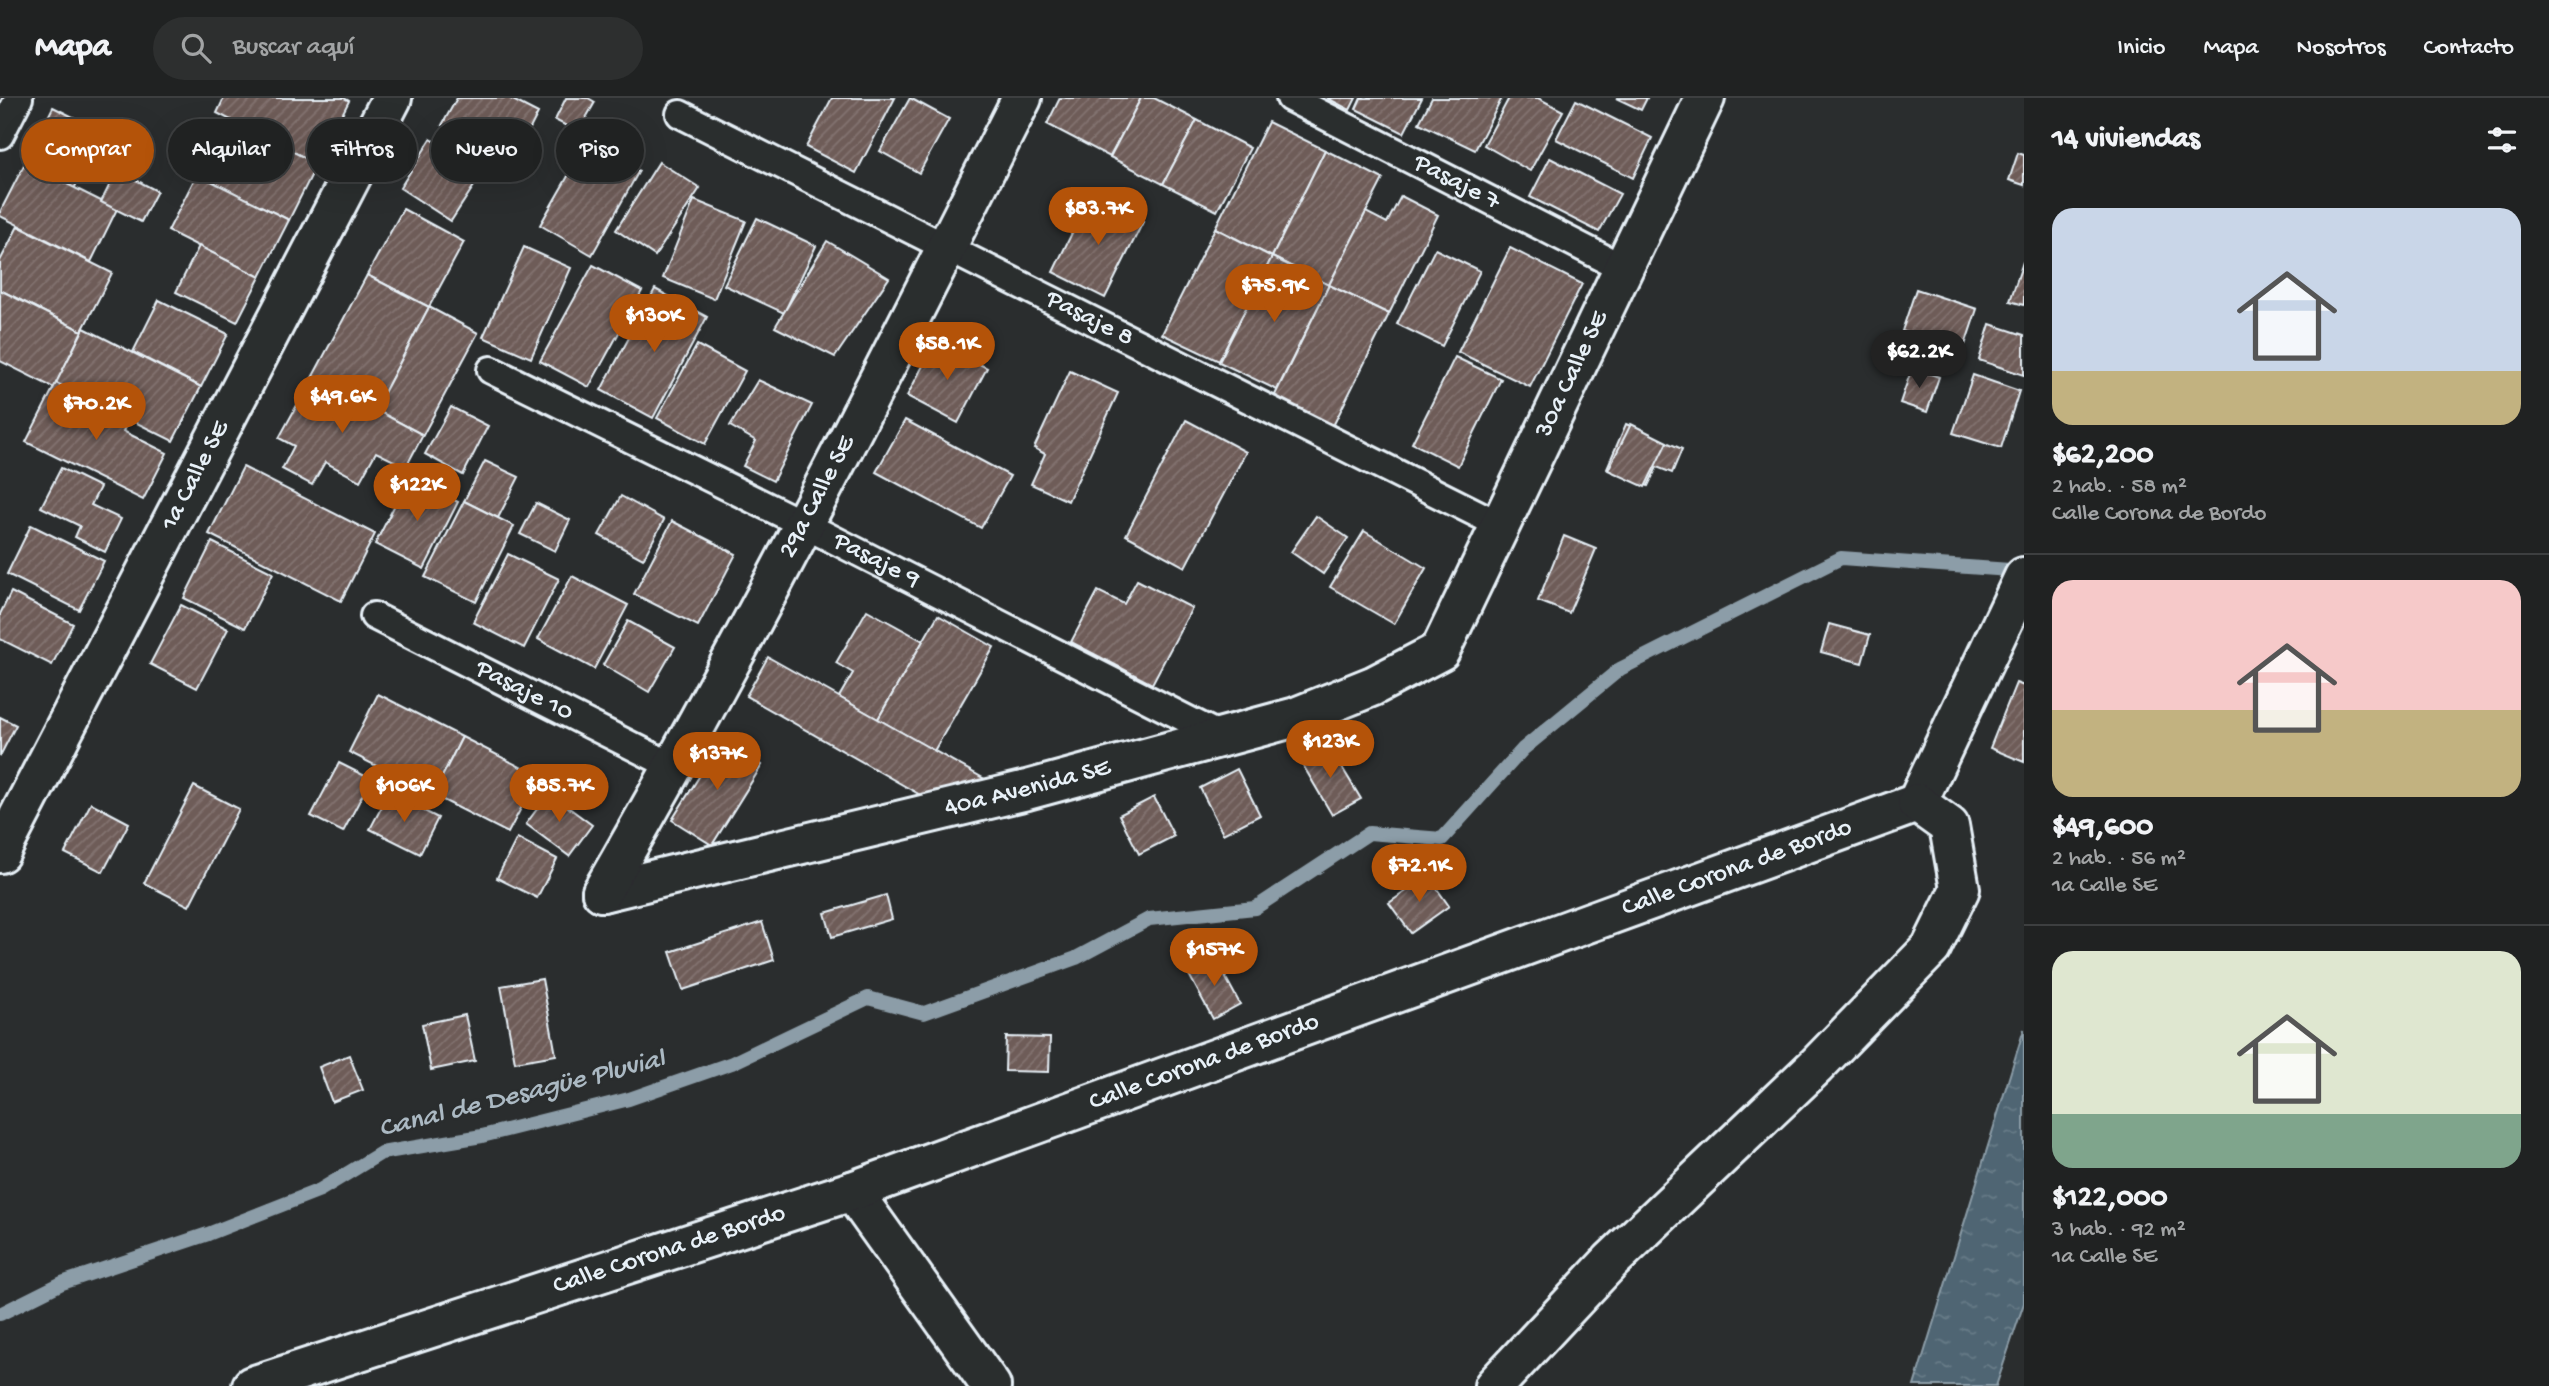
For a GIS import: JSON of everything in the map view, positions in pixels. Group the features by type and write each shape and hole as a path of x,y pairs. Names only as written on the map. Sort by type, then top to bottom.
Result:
{"street":[{"name":"1a Calle SE","path":"0,853 392,98"},
{"name":"29a Calle SE","path":"602,892 674,767 803,524 1022,98"},
{"name":"30a Calle SE","path":"1440,651 1705,98"},
{"path":"1494,1386 1611,1261 1816,1066 1931,948 1960,889 1950,826 1917,803 2024,577"},
{"name":"40a Avenida SE","path":"602,892 1027,790 1296,717 1373,686 1440,651"},
{"name":"Calle Corona de Bordo","path":"252,1386 852,1191 1917,803"},
{"path":"852,1191 991,1386"}],"lane":[{"path":"0,135 19,98"},
{"name":"Pasaje 7","path":"1290,98 1623,268"},
{"name":"Pasaje 8","path":"680,114 1500,525"},
{"name":"Pasaje 9","path":"491,370 803,524 1222,737"},
{"name":"Pasaje 10","path":"374,615 674,767"}],"water":[{"path":"2024,1029 2024,1303 1996,1386 1914,1386"}],"building":[{"path":"224,98 344,98 349,101 340,119 307,119 307,159 293,152 293,119 229,119 217,113"},
{"path":"457,98 509,98 538,113 535,119 445,119"},
{"path":"566,98 588,98 595,102 585,119 555,120"},
{"path":"832,98 895,98 856,173 806,147"},
{"path":"910,98 949,119 919,173 880,151"},
{"path":"1060,98 1141,98 1110,157 1047,124"},
{"path":"1141,98 1154,98 1197,120 1163,184 1110,157"},
{"path":"1327,98 1356,98 1350,110"},
{"path":"1361,98 1422,98 1404,133 1356,109"},
{"path":"1432,98 1502,98 1475,150 1419,123"},
{"path":"1509,98 1538,98 1563,111 1530,171 1484,145"},
{"path":"1616,98 1647,98 1641,110"},
{"path":"1576,100 1652,138 1633,178 1556,139"},
{"path":"53,107 77,119 47,119"},
{"path":"1197,120 1250,148 1217,211 1163,184"},
{"path":"1268,122 1325,150 1272,257 1215,228"},
{"path":"431,139 431,182 476,182 451,221 400,188 404,182 417,182 417,161"},
{"path":"1325,150 1383,179 1329,285 1272,257"},
{"path":"293,152 307,159 308,182 289,220 213,182 293,182"},
{"path":"2018,153 2024,155 2024,185 2009,180"},
{"path":"1550,158 1620,194 1599,232 1530,197"},
{"path":"659,162 700,188 655,256 616,230"},
{"path":"21,171 21,182 63,182 117,209 91,262 0,216"},
{"path":"61,182 78,182 74,189"},
{"path":"111,182 140,182 157,191 141,222 101,202"},
{"path":"193,182 213,182 289,220 260,277 168,231"},
{"path":"565,182 633,182 592,255 540,225"},
{"path":"1090,196 1143,222 1105,298 1053,272"},
{"path":"1401,196 1438,215 1389,314 1329,285 1366,212 1387,223"},
{"path":"694,200 746,221 714,299 663,278"},
{"path":"403,209 464,242 429,307 367,275"},
{"path":"757,218 816,246 784,313 724,285"},
{"path":"18,226 112,273 82,331 0,290 0,261"},
{"path":"1215,228 1272,257 1219,361 1162,334"},
{"path":"827,241 889,278 835,357 775,327"},
{"path":"199,246 260,277 237,322 176,292"},
{"path":"524,247 571,268 531,358 483,337"},
{"path":"1510,248 1582,284 1530,387 1458,352"},
{"path":"1435,249 1480,271 1442,346 1397,324"},
{"path":"1272,257 1329,285 1277,390 1219,362"},
{"path":"2024,262 2024,305 2010,301"},
{"path":"593,265 642,291 589,387 540,361"},
{"path":"367,275 429,307 375,410 313,376"},
{"path":"1329,285 1389,314 1333,426 1274,397"},
{"path":"655,289 707,317 653,418 601,390"},
{"path":"1916,289 1977,309 1963,351 1902,331"},
{"path":"0,290 82,331 54,388 0,361"},
{"path":"159,300 228,334 201,387 133,352"},
{"path":"429,307 478,333 423,435 375,410"},
{"path":"1990,324 2024,335 2024,375 1979,360"},
{"path":"84,328 201,387 173,441 56,383"},
{"path":"936,341 987,368 958,423 907,396"},
{"path":"697,345 745,371 705,444 657,418"},
{"path":"1455,357 1501,379 1458,466 1412,443"},
{"path":"1912,368 1939,377 1927,412 1900,403"},
{"path":"1070,371 1118,393 1068,501 1031,484 1045,454 1034,448"},
{"path":"1973,375 2019,391 2001,448 1953,433"},
{"path":"313,376 423,435 406,467 376,452 360,481 325,462 312,485 282,469 294,446 279,438"},
{"path":"758,380 812,405 773,481 743,466 756,441 730,426"},
{"path":"56,383 129,419 123,431 167,453 143,500 26,442"},
{"path":"451,407 488,426 463,475 425,454"},
{"path":"905,420 1010,476 981,528 876,472"},
{"path":"1186,420 1246,452 1185,567 1126,535"},
{"path":"1626,424 1682,449 1672,473 1657,467 1648,486 1607,468"},
{"path":"1631,424 1667,442 1645,487 1608,470"},
{"path":"485,461 519,477 498,518 464,501"},
{"path":"243,467 375,534 341,601 209,534"},
{"path":"61,468 100,487 91,505 121,519 105,552 75,537 80,526 41,507"},
{"path":"409,477 458,502 424,569 375,544"},
{"path":"621,496 664,520 643,559 599,535"},
{"path":"464,501 514,526 476,602 425,577"},
{"path":"536,503 570,520 555,551 520,534"},
{"path":"1316,516 1348,538 1323,574 1291,552"},
{"path":"672,521 736,554 698,626 634,594"},
{"path":"31,525 104,561 79,610 7,574"},
{"path":"1364,531 1426,568 1394,624 1330,587"},
{"path":"1564,536 1596,549 1569,613 1538,601"},
{"path":"212,542 273,573 245,628 184,598"},
{"path":"508,554 559,579 524,648 473,622"},
{"path":"572,576 628,605 594,669 538,639"},
{"path":"1137,580 1192,608 1152,684 1071,642 1098,591 1124,604"},
{"path":"11,592 73,624 52,665 0,639 0,614"},
{"path":"181,605 228,629 197,688 150,664"},
{"path":"867,610 923,641 878,719 839,697 853,673 836,663"},
{"path":"938,615 994,647 934,751 878,719"},
{"path":"628,621 675,647 649,692 603,665"},
{"path":"1829,624 1870,635 1862,663 1821,652"},
{"path":"768,657 990,782 931,801 746,696"},
{"path":"2016,683 2024,686 2024,762 1990,748"},
{"path":"378,694 462,737 433,795 349,752"},
{"path":"0,717 16,725 0,756"},
{"path":"462,737 538,776 508,833 433,795"},
{"path":"722,740 762,765 712,845 672,820"},
{"path":"1328,744 1361,799 1332,815 1300,760"},
{"path":"339,763 371,779 343,832 311,816"},
{"path":"1237,769 1260,815 1223,834 1200,788"},
{"path":"194,786 239,809 189,906 144,883"},
{"path":"389,793 438,818 420,854 370,829"},
{"path":"549,793 592,825 569,856 526,824"},
{"path":"1154,797 1174,836 1139,854 1119,815"},
{"path":"91,803 129,823 103,872 65,853"},
{"path":"517,838 557,859 537,898 497,878"},
{"path":"1428,876 1449,906 1411,933 1389,903"},
{"path":"886,895 892,919 832,937 825,913"},
{"path":"762,922 774,960 683,990 670,952"},
{"path":"1214,956 1240,1004 1213,1019 1187,971"},
{"path":"542,979 556,1055 515,1062 501,986"},
{"path":"465,1015 475,1061 431,1070 422,1024"},
{"path":"1006,1037 1050,1038 1049,1072 1005,1071"},
{"path":"349,1055 363,1090 332,1102 319,1067"}],"waterway":[{"name":"Canal de Desagüe Pluvial","path":"0,1314 62,1283 208,1234 320,1190 381,1153 482,1136 629,1099 732,1063 868,998 924,1013 1076,958 1149,919 1255,908 1369,833 1442,839 1523,749 1620,669 1841,558 2024,571"}]}
